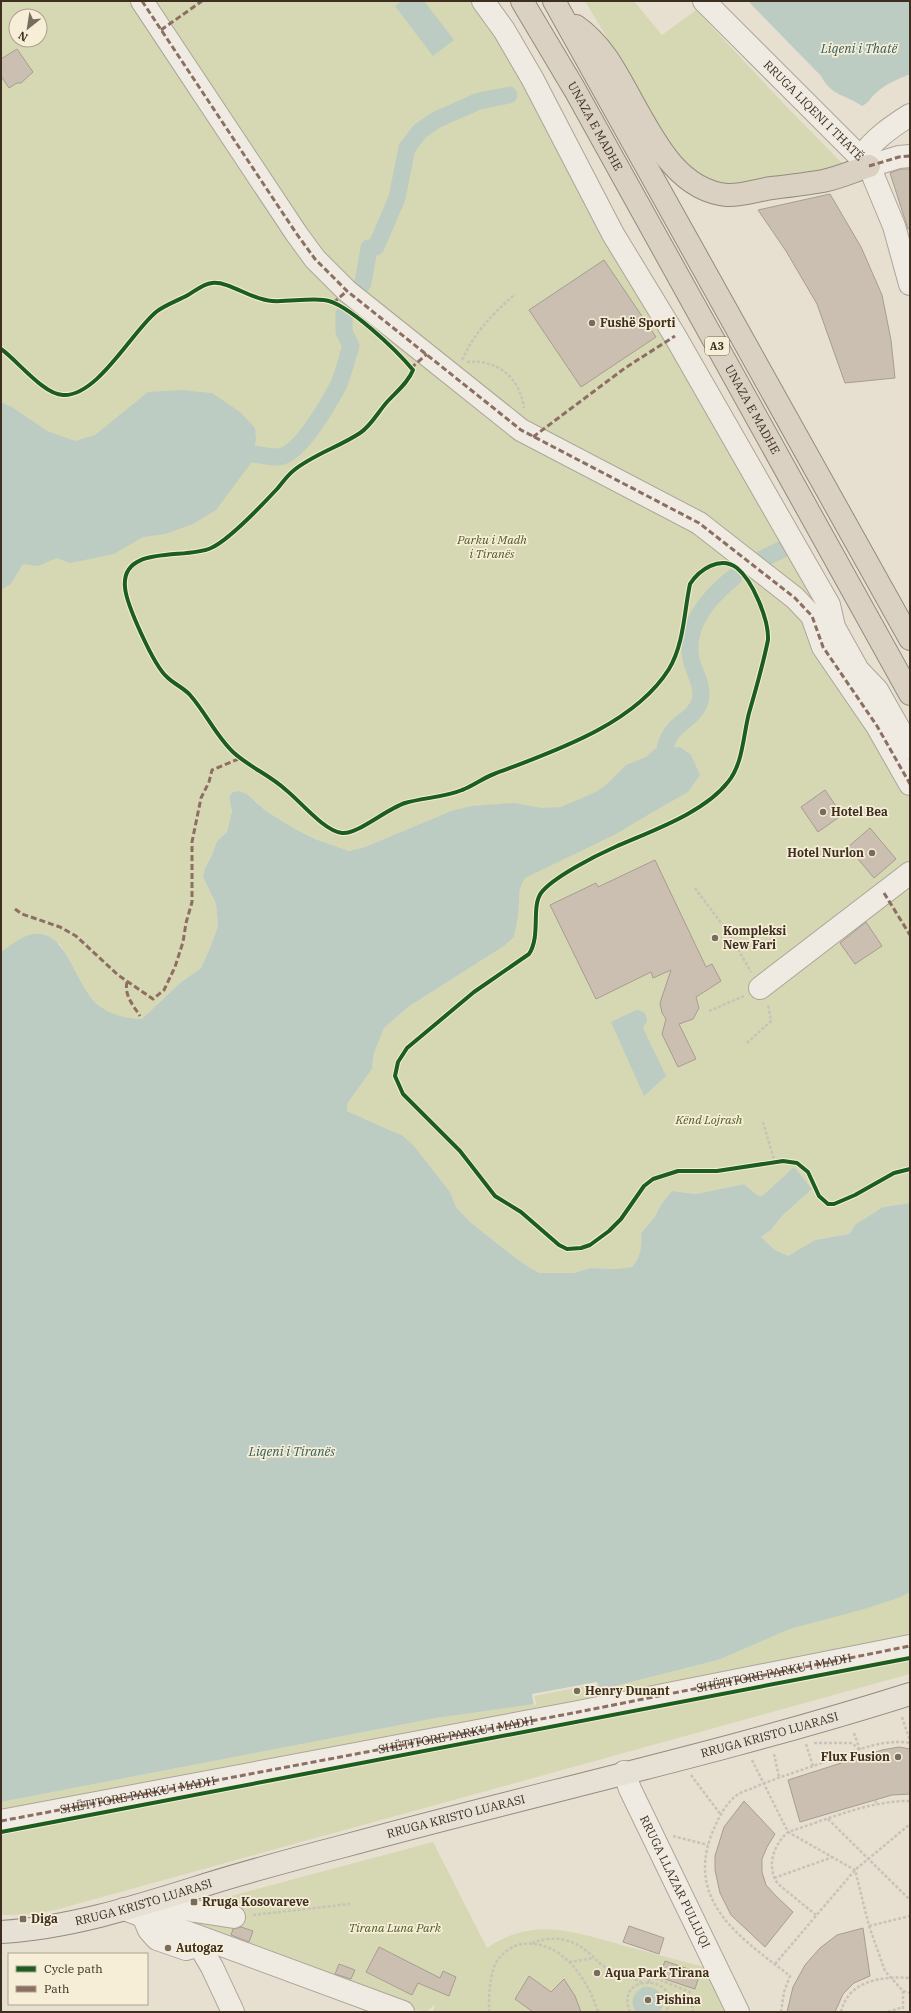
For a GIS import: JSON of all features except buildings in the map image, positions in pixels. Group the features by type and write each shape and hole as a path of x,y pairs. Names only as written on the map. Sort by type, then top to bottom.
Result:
{"highway":[{"name":"UNAZA E MADHE","path":"522,1 571,84 910,694"},
{"path":"559,7 591,36 610,62 658,147 668,161 679,172 704,188 727,195 742,194 824,180 865,161"},
{"name":"A3","path":"559,7 910,638"}],"main road":[{"name":"RRUGA KRISTO LUARASI","path":"1,1932 36,1930 141,1909 282,1863 442,1819 770,1736 910,1694"}],"street":[{"path":"142,1 296,233 315,259 347,291 503,416 526,432 699,523 794,598 812,616 823,647 877,726 910,784"},
{"path":"483,1 504,30 532,78 609,237 675,336 829,605 834,627 858,670 877,690 910,748"},
{"name":"RRUGA LIQENI I THATË","path":"704,1 819,118 865,161 894,226 910,284"},
{"path":"910,115 882,133 871,143 865,161 910,156"},
{"path":"762,986 910,873"},
{"name":"SHËTITORE PARKU I MADH","path":"1,1821 557,1716 910,1646"},
{"name":"RRUGA LLAZAR PULLUQI","path":"624,1772 630,1789 738,2012"},
{"path":"141,1909 195,1911 234,1917"},
{"path":"141,1909 196,1940 403,2012"},
{"path":"196,1940 212,1967 233,2012"}],"path":[{"path":"515,294 488,320 473,338 461,363 485,362 501,369 512,377 519,389 523,401 526,432"},
{"path":"695,888 730,935 762,986 771,1021 747,1043"},
{"path":"709,1011 762,986"},
{"path":"762,1122 775,1163"},
{"path":"768,1164 783,1162"},
{"path":"782,2012 784,1992 790,1976 732,1929 710,1897 704,1874 708,1844 720,1815 737,1795 779,1776 860,1750 890,1742 910,1742 902,1717"},
{"path":"854,1733 862,1756"},
{"path":"813,1766 806,1743 852,1743 860,1750"},
{"path":"773,1750 779,1776"},
{"path":"750,1756 788,1832 855,1870 869,1926 885,1971 903,1990 910,1993"},
{"path":"689,1772 720,1815"},
{"path":"875,1800 877,1805"},
{"path":"816,1915 778,1884 774,1878 771,1868 773,1854 781,1838 788,1832 828,1819 877,1805 896,1801 910,1801"},
{"path":"828,1819 910,1900"},
{"path":"775,1964 855,1870 910,1824"},
{"path":"650,1830 708,1844"},
{"path":"774,1878 833,1857"},
{"path":"234,1917 350,1904"},
{"path":"869,1926 910,1916"},
{"path":"489,2012 490,1989 498,1960 506,1951 519,1945 531,1943 542,1938 559,1939 580,1946 604,1967 642,1983"},
{"path":"531,1943 546,1946 569,1962 583,1979 598,2012"},
{"path":"569,1962 594,1958"},
{"path":"648,1982 652,1977 690,1992 693,2012"},
{"path":"841,2012 843,2005 858,1986 890,1977 910,1978"},
{"path":"630,2012 627,2004 631,1990 642,1983 648,1982 655,1983 665,1990 669,2003 666,2012"},
{"path":"903,1990 903,2012"},
{"path":"888,2012 903,2007"}],"green space":[{"name":"Parku i Madh i Tiranës","path":"1,1 475,1 720,427 910,773 910,1203 883,1207 856,1224 849,1234 815,1240 788,1256 775,1250 761,1237 771,1230 782,1216 811,1190 794,1167 762,1196 757,1195 744,1184 696,1194 672,1191 662,1203 654,1218 641,1233 640,1251 632,1267 615,1269 591,1268 574,1273 540,1273 513,1256 470,1222 456,1207 450,1192 415,1147 390,1130 347,1111 347,1104 372,1069 374,1053 384,1028 408,1007 504,946 514,937 518,917 520,888 525,878 451,811 365,847 349,851 315,839 295,829 266,811 257,802 240,791 229,797 232,811 227,832 217,841 205,868 203,877 216,904 218,926 210,948 201,968 180,983 142,1019 120,1017 99,1005 83,987 60,944 22,938 1,952 1,590 11,584 23,564 12,407 1,402"},
{"path":"585,1 634,1 662,35 696,10 843,164 807,178 713,186 677,155"},
{"path":"910,1592 910,1674 55,1910 26,1915 1,1915 1,1802 436,1718 533,1704 532,1694 597,1682 599,1690 718,1660 790,1629 901,1597"},
{"name":"Tirana Luna Park","path":"433,1842 487,1948 504,1938 521,1932 538,1930 571,1932 589,1936 708,1968 729,2012 433,2012 435,2004 427,2012 403,2008 193,1925 197,1905"}],"water":[{"path":"402,1 424,1 454,40 433,56 395,6"},
{"name":"Liqeni i Thatë","path":"748,1 910,1 910,74 884,87 862,106 834,92 825,83 821,76"},
{"path":"180,390 212,393 240,412 255,428 256,439 251,463 216,510 193,524 165,534 143,537 114,554 70,563 57,558 38,566 23,564 11,584 1,590 1,402 12,407 47,431 75,441 95,435 148,392"},
{"name":"Liqeni i Tiranës","path":"680,747 691,755 700,775 688,792 616,834 525,878 520,888 518,917 514,937 504,946 408,1007 384,1028 374,1053 372,1069 347,1104 347,1111 403,1136 415,1147 450,1192 456,1207 470,1222 513,1256 540,1273 574,1273 590,1268 615,1269 632,1267 640,1251 641,1233 654,1218 662,1203 672,1191 696,1194 744,1184 757,1195 762,1196 794,1167 812,1189 782,1216 771,1230 761,1237 775,1250 788,1256 815,1240 849,1234 856,1224 883,1207 910,1203 910,1592 901,1597 864,1609 790,1629 718,1660 599,1690 597,1682 532,1695 534,1704 436,1718 1,1802 1,952 22,938 37,934 49,937 59,945 68,957 91,998 101,1007 110,1013 120,1016 142,1019 180,983 201,968 210,948 218,926 216,904 203,877 205,868 217,841 227,832 232,811 229,797 233,792 240,791 248,795 266,811 295,829 315,839 349,851 365,847 451,811 472,806 515,803 541,808 561,807 596,792 607,784 626,765 646,757 655,749"},
{"path":"636,1010 643,1012 646,1016 647,1021 643,1028 666,1076 644,1096 611,1022"},
{"name":"Pishina","path":"643,1987 653,1988 660,1994 663,2002 660,2012 636,2012 633,2005 633,1998"}],"pier":[{"path":"597,1682 599,1692 597,1691 596,1684 534,1696 536,1704 534,1706 532,1694"}],"waterway":[{"path":"358,289 363,283 369,248 376,247 397,198 407,148 420,131 436,120 479,101 509,95"},
{"path":"253,454 276,457 283,456 291,452 315,424 339,384 351,346 344,332 344,314"},
{"path":"760,560 783,549"},
{"path":"665,748 672,732 693,714 700,701 701,690 692,664 690,647 691,635 695,623 700,613 716,593 734,577"}],"marked path":[{"path":"142,1 296,233 315,259 347,291 521,430 699,523 795,598 812,616 823,647 877,726 910,784"},
{"path":"161,30 202,1"},
{"path":"869,166 899,157 910,156"},
{"path":"333,303 347,291"},
{"path":"533,437 625,368 675,336"},
{"path":"411,368 427,354"},
{"path":"15,909 22,914 60,927 76,936 118,975 153,999 164,990 175,967 183,942 186,923 192,902 192,842 201,798 209,782 212,770 241,758"},
{"path":"884,893 910,935"},
{"path":"127,982 126,987 128,996 140,1016"},
{"path":"1,1821 573,1713 910,1646"}],"cycle path":[{"path":"1,349 39,383 48,389 63,395 76,393 88,386 101,375 156,312 205,285 219,283 264,300 324,300 334,303 346,309 372,329 413,370 405,383 364,430 352,438 300,465 255,512 227,538 211,548 200,551 144,559 133,564 127,573 125,587 130,607 148,648 162,671 167,677 190,695 221,739 233,752 280,785 312,815 335,831 348,833 364,826 397,806 462,790 490,776 566,746 614,721 635,706 654,689 669,669 681,639 690,584 694,579 704,569 717,564 730,564 737,568 749,582 759,601 766,622 768,640 749,713 740,758 733,775 718,793 691,812 660,828 615,847 587,861 555,880 547,887 538,899 535,939 529,954 474,992 407,1048 398,1062 395,1076 403,1094 460,1151 495,1196 521,1212 559,1245 567,1249 581,1248 590,1245 609,1231 621,1219 644,1186 653,1179 678,1171 717,1171 783,1161 797,1163 808,1172 819,1196 828,1204 834,1204 855,1195 894,1173 910,1169"},
{"path":"1,1832 910,1658"}],"place":[{"name":"Fushë Sporti","path":"592,323"},
{"name":"Hotel Bea","path":"823,812"},
{"name":"Hotel Nurlon","path":"872,853"},
{"name":"Kompleksi New Fari","path":"715,938"},
{"name":"Henry Dunant","path":"577,1691"},
{"name":"Flux Fusion","path":"898,1757"},
{"name":"Rruga Kosovareve","path":"194,1902"},
{"name":"Diga","path":"23,1919"},
{"name":"Autogaz","path":"168,1948"},
{"name":"Aqua Park Tirana","path":"597,1973"},
{"name":"Pishina","path":"648,2000"}],"park label":[{"name":"Kënd Lojrash","path":"709,1120"}]}
